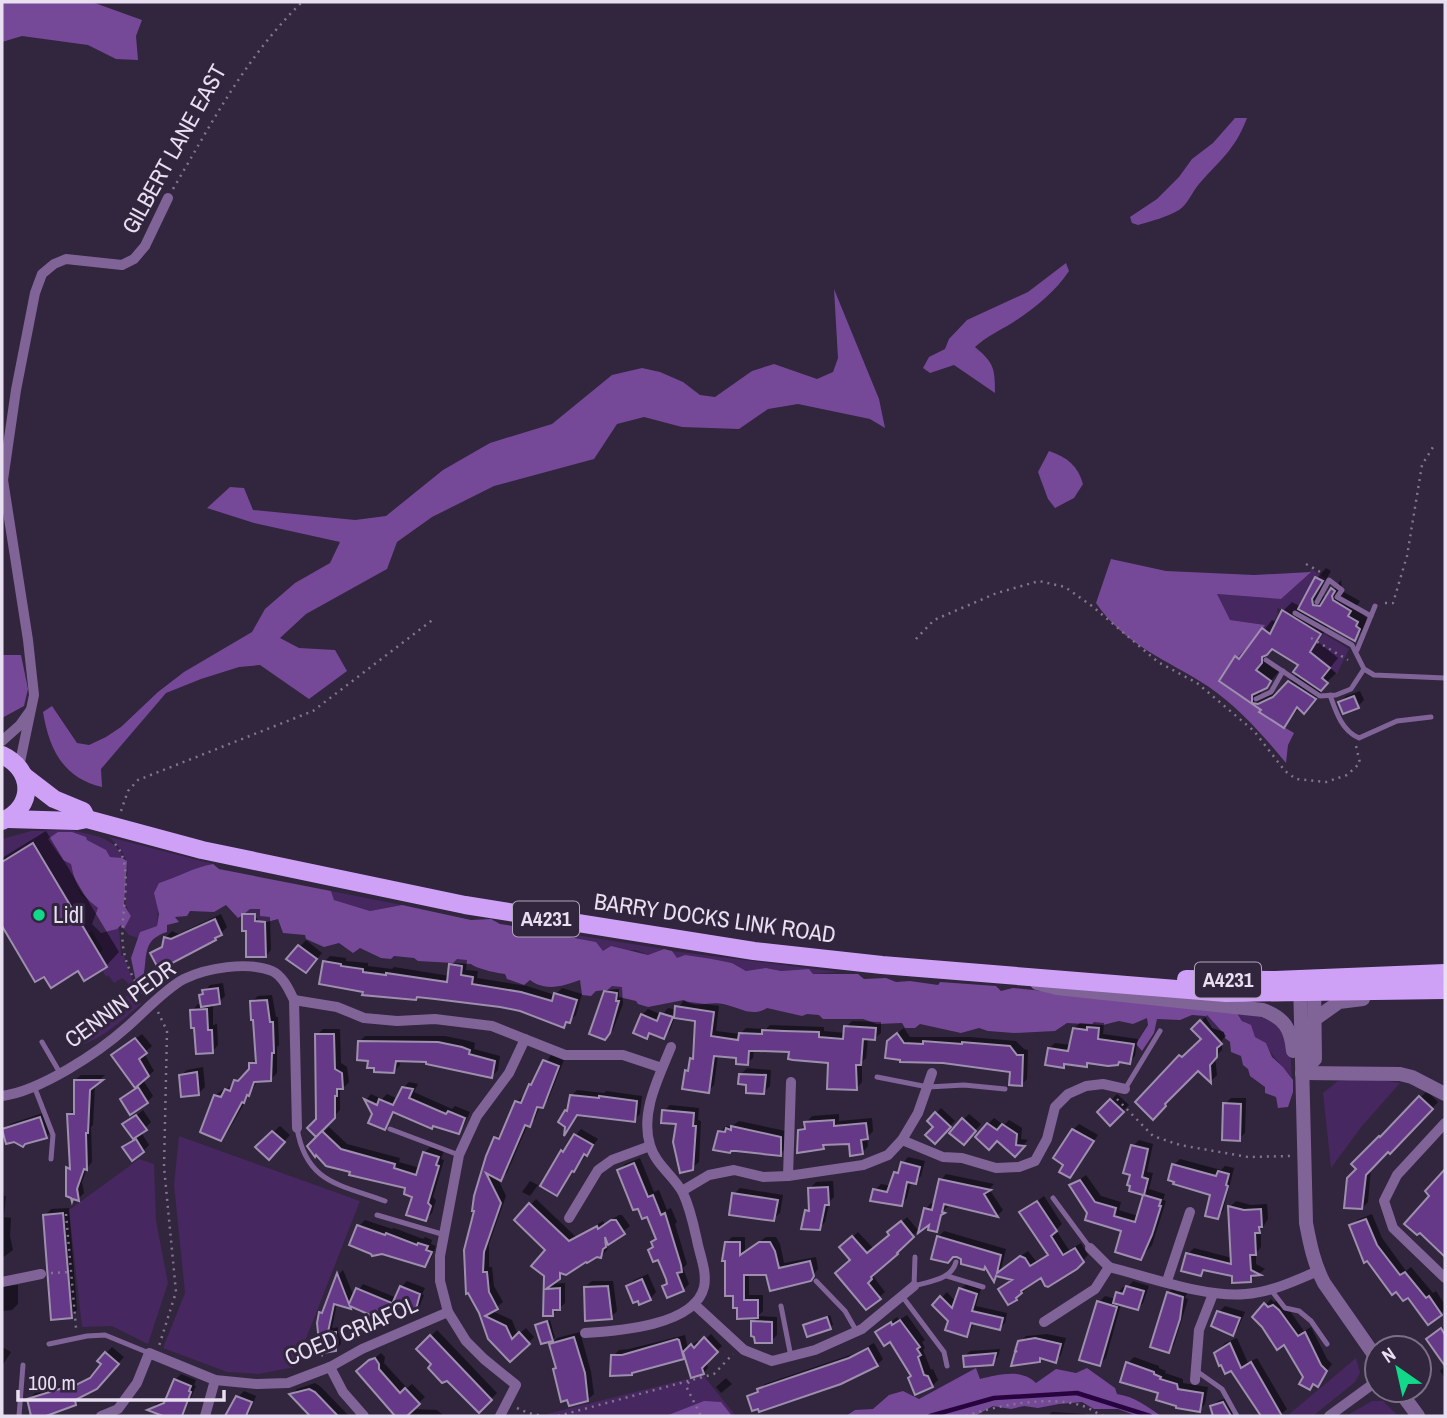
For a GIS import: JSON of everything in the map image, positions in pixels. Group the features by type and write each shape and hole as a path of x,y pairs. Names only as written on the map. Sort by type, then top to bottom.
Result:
{"main road":[{"name":"A4231","path":"2,755 22,771 25,797 21,807 4,821"},
{"name":"BARRY DOCKS LINK ROAD","path":"22,771 54,799 83,811 87,819"},
{"name":"BARRY DOCKS LINK ROAD","path":"4,821 87,819 202,850 384,889 574,924 754,951 1214,992 1307,985 1376,975 1445,973"},
{"name":"BARRY DOCKS LINK ROAD","path":"1307,985 1445,990"}],"street":[{"name":"GILBERT LANE EAST","path":"22,771 34,695 3,480 16,390 35,293 42,274 54,264 66,259 122,265 134,259 145,246 168,198"},
{"path":"2,741 20,725 32,709"},
{"path":"1376,975 1393,967 1445,966"},
{"name":"CENNIN PEDR","path":"2,1096 15,1094 60,1073 117,1036 183,979 225,967 257,967 274,972 288,987 294,1000"},
{"path":"1012,976 1057,988 1263,1010 1282,1019 1287,1025 1292,1034 1294,1067 1302,1073 1399,1074 1412,1077 1445,1094"},
{"path":"1302,1073 1315,1059 1315,1019 1307,985"},
{"path":"1307,985 1302,1073 1306,1223 1318,1271 1363,1339"},
{"path":"1315,1019 1329,1007 1345,1000 1445,998"},
{"path":"297,1128 294,1000 337,1007 364,1018 397,1021 435,1019 492,1026 565,1055 623,1055 662,1069"},
{"path":"500,1416 516,1385 466,1341 448,1312 440,1281 440,1256 459,1154 477,1116 509,1073 525,1039"},
{"path":"585,1333 627,1330 682,1313 694,1304 703,1289 705,1273 691,1213 682,1191 662,1168 650,1146 646,1118 671,1047"},
{"path":"682,1191 709,1175 734,1170 763,1177 788,1176 863,1165 888,1154 902,1140 918,1113 932,1073"},
{"path":"788,1176 791,1082"},
{"path":"902,1140 943,1157 962,1158 996,1168 1019,1167 1035,1161 1047,1139 1055,1107 1068,1094 1086,1086 1102,1084 1125,1089"},
{"path":"1445,1123 1397,1175 1384,1200 1393,1228 1445,1278"},
{"path":"569,1217 598,1170 612,1160 650,1146"},
{"path":"1167,1281 1190,1212"},
{"path":"1090,1248 1109,1267 1213,1294 1246,1294 1272,1290 1318,1271"},
{"path":"1044,1322 1095,1289 1109,1267"},
{"path":"2,1282 41,1275"},
{"path":"694,1304 744,1350 772,1361 815,1350 857,1332 914,1286"},
{"path":"1195,1375 1199,1331 1213,1294"},
{"name":"COED CRIAFOL","path":"152,1355 215,1380 257,1384 288,1382 330,1367 362,1349 448,1312"},
{"path":"101,1416 118,1409 137,1383 152,1355"},
{"path":"330,1367 343,1392 365,1416"},
{"path":"205,1416 215,1380"},
{"path":"1329,1416 1363,1391"}],"lane":[{"path":"1317,602 1329,580 1342,590 1337,597 1371,616"},
{"path":"1357,650 1375,606"},
{"path":"1295,613 1352,645 1357,650 1364,668 1374,675 1445,678"},
{"path":"1266,660 1320,696 1351,689 1364,668"},
{"path":"1256,699 1271,692 1283,671"},
{"path":"1330,695 1349,734 1359,738 1397,720 1431,717"},
{"path":"1125,1089 1160,1031"},
{"path":"42,1042 60,1073"},
{"path":"877,1077 928,1087 964,1085 1005,1089"},
{"path":"34,1086 53,1135 51,1159"},
{"path":"297,1128 299,1143 315,1172 385,1201"},
{"path":"390,1129 459,1154"},
{"path":"1053,1198 1090,1248"},
{"path":"377,1215 445,1235"},
{"path":"915,1257 914,1286 947,1276 954,1270 956,1262"},
{"path":"947,1276 983,1287"},
{"path":"816,1282 845,1311 857,1332"},
{"path":"1272,1290 1285,1308 1299,1311 1311,1321 1327,1344"},
{"path":"902,1296 943,1352 947,1366"},
{"path":"781,1306 791,1357"},
{"path":"49,1344 104,1335 152,1355"},
{"path":"19,1416 23,1365"},
{"path":"1195,1375 1222,1389 1237,1416"}],"path":[{"name":"GILBERT LANE EAST","path":"168,198 246,66 274,29 302,2"},
{"path":"1393,603 1408,556 1422,465 1433,447"},
{"path":"1306,564 1329,580"},
{"path":"916,639 934,620 997,593 1039,581 1065,587 1093,606 1158,662 1197,683 1254,730 1285,771 1296,779 1326,782 1347,775 1360,763 1354,736"},
{"path":"152,1355 176,1292 164,1167 167,1031 161,1016 134,982 122,947 123,892 127,869 123,853 106,837 116,827 128,791 138,780 313,711 435,618"},
{"path":"1311,638 1346,660 1361,662"},
{"path":"1123,1106 1153,1136 1180,1145 1248,1157 1305,1156"},
{"path":"66,1214 77,1338"},
{"path":"41,1275 71,1272"},
{"path":"558,1416 714,1374 739,1346"},
{"path":"689,1381 686,1386 701,1416"},
{"path":"967,1416 992,1408 1060,1402 1085,1406 1103,1416"},
{"path":"506,1403 528,1413 543,1416"}],"shaded area":[{"path":"2,2 92,2 142,20 136,36 138,60 116,59 88,45 22,36 2,42"},
{"path":"1235,118 1247,118 1226,154 1182,207 1170,215 1138,225 1132,223 1130,217 1157,199 1192,159 1213,143"},
{"path":"1066,263 1069,271 1044,300 975,347 992,367 995,393 954,365 930,373 923,368 929,357 945,349 949,339 967,320 1028,292"},
{"path":"834,289 879,399 885,428 870,419 798,404 768,409 739,429 682,427 644,417 617,424 594,459 494,486 432,517 397,542 387,569 306,614 280,638 299,648 335,650 347,671 309,699 260,665 239,667 166,693 101,769 102,787 77,777 54,750 43,712 52,706 77,743 89,745 106,737 184,672 252,632 265,609 295,583 330,563 340,542 254,523 207,508 230,487 244,488 253,510 355,520 386,516 443,470 490,443 552,424 612,375 642,368 683,382 700,395 715,397 752,371 774,364 817,379 833,372 838,358"},
{"path":"1049,451 1071,463 1083,484 1074,498 1055,508 1048,499 1038,472"},
{"path":"1111,559 1166,571 1254,575 1311,572 1281,599 1217,594 1230,620 1265,625 1239,659 1235,657 1219,681 1262,708 1260,713 1294,733 1288,745 1286,763 1250,722 1220,695 1133,641 1107,618 1096,603"},
{"path":"1312,569 1325,578 1325,582 1315,577 1294,613 1277,608 1278,614 1272,624 1282,630 1278,640 1262,628 1264,625 1229,620 1216,594 1281,599"},
{"path":"1316,629 1349,649 1337,674 1320,660 1317,663 1299,657 1312,636 1317,640 1321,634"},
{"path":"2,655 21,655 28,689 24,706 2,718"},
{"path":"69,830 109,841 124,859 110,857 105,850 87,840 71,864 81,895 98,908 106,932 119,927 121,956 124,956 141,1004 107,1032 78,1045 70,1043 128,1008 124,998 131,993 127,982 122,978 114,983 108,975 106,977 102,970 107,967 99,953 103,950 92,931 87,934 34,841 2,860 2,839 31,831"},
{"path":"58,832 72,832 86,837 106,850 110,857 127,861 124,905 131,916 124,929 121,925 117,929 101,933 92,924 98,908 80,889 71,864 63,860 48,839"},
{"path":"109,837 213,864 159,883 157,926 140,932 138,938 129,935 124,929 131,916 125,896 126,859"},
{"path":"213,864 219,869 331,891 334,900 370,911 402,905 471,920 491,919 500,924 563,933 569,937 596,942 603,951 611,946 648,955 664,949 672,951 677,958 685,955 712,959 732,963 746,971 766,968 781,971 809,969 813,974 858,974 864,979 886,978 896,982 996,986 1001,991 1013,988 1235,1010 1242,1021 1251,1025 1255,1037 1266,1043 1272,1057 1293,1080 1293,1092 1288,1107 1278,1108 1276,1097 1265,1093 1265,1087 1250,1076 1241,1056 1231,1052 1230,1042 1225,1038 1224,1032 1212,1028 1205,1016 1192,1015 1180,1020 1157,1019 1154,1033 1142,1051 1136,1044 1148,1025 1147,1018 1133,1024 1119,1021 1103,1025 1067,1023 1055,1031 1014,1033 979,1028 961,1033 920,1024 915,1028 905,1028 902,1023 877,1024 863,1019 823,1019 819,1015 802,1016 767,1008 751,1012 718,1003 693,1004 684,1000 648,1007 619,997 619,989 596,991 591,996 582,995 580,980 555,987 542,986 530,980 524,985 507,979 505,974 471,964 418,961 414,958 394,956 391,959 381,958 360,948 353,953 339,943 324,947 306,939 305,935 283,933 278,919 259,921 254,915 246,913 238,918 226,905 214,912 190,911 187,916 175,917 179,922 167,925 167,932 153,940 147,950 143,978 149,987 154,988 154,992 149,995 136,982 131,958 140,932 157,926 159,914 154,893 159,883"},
{"path":"331,891 402,905 370,911 334,900"},
{"path":"563,933 664,949 648,955 636,950 602,952 596,942 569,937"},
{"path":"672,951 839,972 813,974 809,969 781,971 766,968 746,971 732,963 712,959 676,959"},
{"path":"1235,1010 1278,1022 1290,1047 1292,1078 1266,1043 1255,1037"},
{"path":"1368,1078 1400,1083 1362,1126 1331,1168 1323,1093 1338,1081"},
{"path":"179,1136 360,1201 295,1367 259,1374 227,1372 163,1348 185,1293 174,1185"},
{"path":"139,1159 154,1164 156,1221 168,1283 148,1344 112,1326 82,1327 69,1210"},
{"path":"1356,1358 1360,1373 1355,1382 1313,1416 1287,1416"},
{"path":"976,1368 980,1379 1016,1374 1036,1383 1056,1369 1076,1373 1087,1368 1115,1388 1117,1394 1145,1405 1161,1416 1137,1416 1118,1409 1094,1409 1082,1402 1038,1408 1024,1406 1011,1409 993,1406 975,1416 846,1416 855,1410 873,1409 889,1395 903,1391 919,1399"},
{"path":"703,1375 736,1416 545,1416 547,1414"},
{"path":"704,1401 721,1402 732,1416 666,1416"},
{"path":"1367,1404 1386,1404 1398,1416 1346,1416"}],"building":[{"path":"1315,577 1323,581 1312,599 1313,605 1320,606 1331,588 1335,591 1333,600 1351,611 1348,616 1358,622 1356,626 1360,629 1355,641 1298,609"},
{"path":"1282,610 1321,634 1310,652 1330,668 1322,678 1328,683 1321,691 1293,672 1298,665 1272,649 1262,657 1262,663 1256,670 1271,681 1267,688 1252,695 1252,703 1258,704 1273,697 1288,681 1316,699 1304,714 1297,707 1284,728 1219,681 1235,656 1239,659 1262,628 1270,634"},
{"path":"1354,696 1359,708 1343,714 1338,702"},
{"name":"Lidl","path":"33,843 107,967 84,981 78,971 51,988 44,977 35,982 2,926 2,862"},
{"path":"242,914 255,914 255,921 265,922 266,957 246,957 246,931 242,931"},
{"path":"215,919 222,935 159,970 150,953 162,947 164,937 171,939"},
{"path":"298,945 317,959 306,973 286,959"},
{"path":"323,961 363,969 363,972 447,982 449,964 462,966 461,975 473,977 472,984 521,992 552,1001 554,993 577,1000 570,1023 566,1022 564,1028 520,1011 500,1007 417,997 416,1000 362,995 363,992 319,984"},
{"path":"218,988 220,1004 201,1007 199,995 203,994 202,990"},
{"path":"604,991 617,993 616,1001 619,1001 610,1033 605,1040 589,1034"},
{"path":"267,1000 270,1022 273,1022 271,1081 254,1082 249,1096 242,1102 221,1141 200,1132 214,1095 221,1097 225,1089 230,1091 234,1080 238,1081 249,1069 249,1063 256,1063 250,1001"},
{"path":"675,1006 714,1012 711,1036 738,1040 739,1033 762,1034 762,1030 819,1032 819,1037 843,1039 844,1026 876,1028 875,1040 863,1039 861,1065 856,1065 857,1090 827,1089 828,1063 788,1059 789,1052 759,1051 749,1051 748,1065 736,1064 736,1058 714,1056 709,1093 682,1089 685,1070 688,1071 690,1058 693,1059 695,1021 674,1018"},
{"path":"207,1009 208,1030 212,1030 213,1053 196,1054 190,1010"},
{"path":"660,1013 673,1017 664,1039 649,1033 647,1039 633,1033 641,1014 657,1021"},
{"path":"1200,1020 1222,1044 1217,1048 1217,1057 1210,1065 1211,1083 1198,1071 1153,1120 1135,1102 1179,1055 1182,1057 1201,1039 1191,1029"},
{"path":"1087,1027 1099,1028 1098,1039 1134,1044 1130,1064 1119,1062 1118,1065 1108,1066 1087,1063 1087,1067 1064,1064 1064,1068 1045,1065 1048,1048 1068,1051 1073,1028 1087,1030"},
{"path":"897,1033 904,1043 962,1042 1010,1046 1017,1055 1023,1055 1022,1086 1009,1085 1010,1072 943,1063 900,1062 885,1058 887,1041"},
{"path":"315,1034 334,1034 335,1069 342,1073 343,1089 337,1089 335,1096 335,1118 316,1137 307,1128 316,1119"},
{"path":"135,1038 147,1053 139,1059 149,1076 135,1088 111,1055"},
{"path":"358,1041 438,1042 462,1047 470,1050 469,1054 495,1061 492,1078 426,1062 396,1061 394,1073 374,1072 374,1068 367,1068 368,1061 357,1060"},
{"path":"543,1060 559,1066 543,1108 537,1107 530,1127 525,1125 501,1181 486,1173 501,1203 484,1252 483,1272 487,1272 489,1292 498,1309 485,1316 506,1326 512,1339 519,1332 530,1344 510,1362 488,1339 479,1313 468,1293 466,1294 464,1250 474,1211 474,1196 486,1156 494,1137 499,1139 515,1101 521,1103"},
{"path":"197,1072 199,1095 181,1097 179,1075"},
{"path":"739,1074 766,1075 764,1094 746,1093 746,1085 738,1084"},
{"path":"74,1080 103,1080 90,1090 86,1133 87,1170 84,1169 77,1189 79,1201 73,1199 72,1202 71,1198 66,1196 66,1167 70,1169 67,1114 74,1114"},
{"path":"138,1087 148,1103 130,1115 120,1099"},
{"path":"402,1087 413,1089 409,1098 446,1114 448,1111 465,1118 459,1134 433,1126 432,1129 393,1112 385,1130 368,1123 372,1114 364,1099 377,1105 379,1099 393,1105"},
{"path":"570,1095 637,1101 635,1122 577,1115 564,1136 565,1127 558,1122 565,1110 567,1111"},
{"path":"1419,1096 1433,1109 1366,1175 1362,1209 1344,1208 1347,1178 1356,1169 1351,1164"},
{"path":"1110,1099 1124,1112 1110,1126 1097,1112"},
{"path":"1223,1103 1241,1104 1240,1141 1222,1140"},
{"path":"662,1110 694,1113 693,1126 696,1126 693,1170 680,1173 673,1142 676,1124 661,1123"},
{"path":"935,1112 951,1127 935,1144 925,1135 933,1127 927,1121"},
{"path":"136,1115 147,1130 133,1139 122,1124"},
{"path":"40,1117 47,1138 25,1144 23,1147 14,1142 6,1144 2,1129"},
{"path":"962,1118 976,1131 964,1145 949,1133"},
{"path":"834,1120 834,1126 866,1123 868,1139 861,1140 863,1154 850,1156 849,1144 823,1145 824,1149 797,1153 798,1130 805,1129 804,1122"},
{"path":"987,1123 997,1130 1002,1124 1017,1134 1016,1145 1025,1146 1015,1157 997,1141 989,1150 975,1137"},
{"path":"731,1126 781,1137 781,1156 713,1150 718,1131 725,1132 726,1128 731,1130"},
{"path":"1072,1129 1094,1141 1070,1178 1059,1172 1063,1165 1053,1158"},
{"path":"272,1131 285,1142 269,1160 255,1147"},
{"path":"322,1131 341,1149 395,1164 394,1168 416,1175 423,1152 439,1157 426,1221 406,1215 412,1197 404,1194 405,1188 349,1175 350,1172 326,1166 316,1155 315,1157 307,1146"},
{"path":"574,1134 593,1145 587,1156 584,1154 574,1172 572,1171 557,1196 540,1186 561,1150 563,1152"},
{"path":"136,1139 144,1152 132,1161 122,1147"},
{"path":"1131,1145 1148,1149 1142,1177 1148,1179 1144,1195 1161,1200 1152,1235 1141,1260 1115,1252 1121,1231 1085,1220 1087,1213 1069,1185 1080,1180 1095,1202 1116,1208 1114,1216 1135,1222 1143,1195 1129,1191 1130,1186 1127,1185 1130,1175 1123,1173"},
{"path":"901,1162 920,1167 916,1184 907,1182 902,1206 870,1201 873,1189 887,1192 894,1172 898,1173"},
{"path":"634,1163 648,1197 653,1195 661,1215 665,1213 681,1265 682,1272 677,1273 684,1291 667,1298 662,1286 667,1284 666,1279 658,1260 653,1262 648,1250 653,1247 651,1242 656,1239 647,1217 642,1219 638,1209 633,1210 617,1170"},
{"path":"1172,1164 1216,1176 1218,1171 1229,1174 1218,1219 1205,1216 1210,1195 1168,1180"},
{"path":"1445,1169 1445,1257 1420,1233 1417,1235 1404,1224 1429,1196 1425,1191"},
{"path":"939,1179 991,1190 984,1194 998,1217 944,1204 942,1212 945,1213 941,1215 937,1232 928,1230 929,1225 918,1233 924,1208 932,1210"},
{"path":"828,1187 829,1205 825,1205 820,1230 801,1229 805,1210 809,1211 808,1188"},
{"path":"732,1193 778,1200 774,1221 729,1215"},
{"path":"1037,1201 1057,1231 1051,1236 1063,1255 1075,1248 1084,1262 1048,1287 1041,1278 1021,1291 1017,1300 1008,1305 998,1289 1012,1280 996,1276 994,1282 985,1267 984,1270 961,1264 961,1259 957,1257 953,1257 948,1263 931,1259 937,1236 1001,1255 997,1273 1020,1256 1025,1258 1030,1266 1048,1255 1019,1212"},
{"path":"529,1203 569,1241 597,1226 598,1229 611,1220 616,1220 625,1234 608,1245 605,1237 606,1247 601,1258 586,1262 566,1275 560,1273 560,1279 546,1289 560,1288 560,1310 553,1310 553,1316 543,1316 544,1276 531,1266 545,1250 514,1220"},
{"path":"1228,1206 1244,1210 1261,1209 1262,1227 1259,1227 1260,1233 1255,1233 1256,1255 1250,1255 1251,1270 1261,1275 1251,1276 1251,1282 1232,1283 1232,1276 1203,1270 1201,1276 1181,1271 1186,1253 1231,1264"},
{"path":"63,1213 72,1318 51,1320 43,1215"},
{"path":"1366,1219 1377,1245 1400,1275 1405,1272 1426,1298 1429,1296 1442,1315 1428,1325 1408,1298 1403,1301 1396,1292 1392,1295 1367,1261 1364,1263 1349,1225"},
{"path":"901,1221 914,1237 871,1277 868,1283 881,1299 866,1310 835,1273 850,1260 839,1247 852,1236 867,1253"},
{"path":"357,1225 417,1245 428,1246 426,1250 432,1252 425,1267 382,1254 372,1256 349,1245"},
{"path":"725,1242 740,1242 740,1255 759,1242 770,1242 779,1268 810,1261 814,1276 811,1281 770,1291 766,1275 744,1275 744,1300 758,1300 758,1318 737,1319 733,1296 725,1296 725,1261 722,1261"},
{"path":"337,1273 349,1304 356,1288 392,1303 386,1318 372,1312 370,1315 350,1306 351,1309 334,1304 328,1332 336,1332 336,1351 322,1355 309,1354 319,1342 319,1312 322,1313"},
{"path":"642,1279 651,1300 639,1305 638,1301 633,1303 626,1286"},
{"path":"400,1286 420,1294 415,1313 392,1304"},
{"path":"608,1286 612,1319 585,1321 584,1287"},
{"path":"1126,1286 1144,1291 1138,1310 1113,1303 1116,1292 1123,1294"},
{"path":"959,1288 977,1294 972,1311 1003,1318 1000,1330 971,1323 967,1337 945,1330 948,1321 932,1305 940,1296 952,1308"},
{"path":"1167,1292 1183,1297 1180,1319 1169,1353 1150,1347"},
{"path":"1097,1301 1117,1307 1100,1366 1079,1360"},
{"path":"1264,1303 1279,1310 1298,1336 1305,1332 1321,1365 1327,1371 1318,1387 1313,1384 1310,1390 1299,1384 1303,1377 1284,1345 1277,1350 1252,1317"},
{"path":"1217,1311 1240,1318 1233,1336 1211,1326"},
{"path":"827,1317 831,1329 807,1337 803,1325"},
{"path":"900,1320 920,1347 917,1349 921,1355 918,1357 924,1375 928,1376 933,1387 915,1395 908,1378 911,1376 890,1342 884,1346 875,1332"},
{"path":"547,1321 553,1341 541,1344 535,1325"},
{"path":"751,1321 772,1322 772,1343 755,1343 754,1337 751,1336"},
{"path":"1441,1328 1445,1335 1445,1366 1433,1349 1433,1334"},
{"path":"430,1335 492,1400 479,1413 447,1381 442,1383 428,1368 431,1364 416,1349"},
{"path":"574,1337 585,1373 588,1401 569,1406 567,1400 561,1402 549,1344"},
{"path":"704,1337 718,1352 702,1368 704,1374 691,1378 683,1352 691,1344 694,1348"},
{"path":"1035,1338 1061,1344 1056,1363 1040,1358 1040,1362 1011,1366 1018,1341"},
{"path":"677,1339 684,1359 632,1375 610,1376 611,1355 622,1355"},
{"path":"1230,1343 1241,1368 1251,1362 1282,1416 1261,1416 1231,1371 1225,1374 1221,1365 1219,1366 1214,1353"},
{"path":"868,1348 878,1366 841,1384 759,1412 758,1409 752,1411 747,1396 758,1392 757,1389 849,1358"},
{"path":"105,1352 119,1364 97,1389 75,1400 76,1405 46,1416 31,1416 27,1399 69,1386 70,1388 90,1378 101,1364 97,1361"},
{"path":"996,1353 993,1365 964,1367 963,1356"},
{"path":"375,1358 379,1369 400,1393 405,1388 420,1404 407,1416 395,1416 356,1371"},
{"path":"1126,1362 1154,1372 1160,1379 1177,1384 1178,1389 1203,1393 1200,1412 1176,1408 1156,1400 1158,1393 1120,1382"},
{"path":"174,1379 191,1386 182,1416 163,1416 147,1410 164,1403"},
{"path":"309,1389 338,1416 310,1416 289,1394"},
{"path":"236,1396 252,1402 246,1416 225,1416"},
{"path":"1223,1402 1231,1416 1213,1416 1210,1406"}],"waterway":[{"path":"930,1416 994,1398 1077,1393 1150,1416"}],"place":[{"name":"Lidl","path":"39,915"}]}
